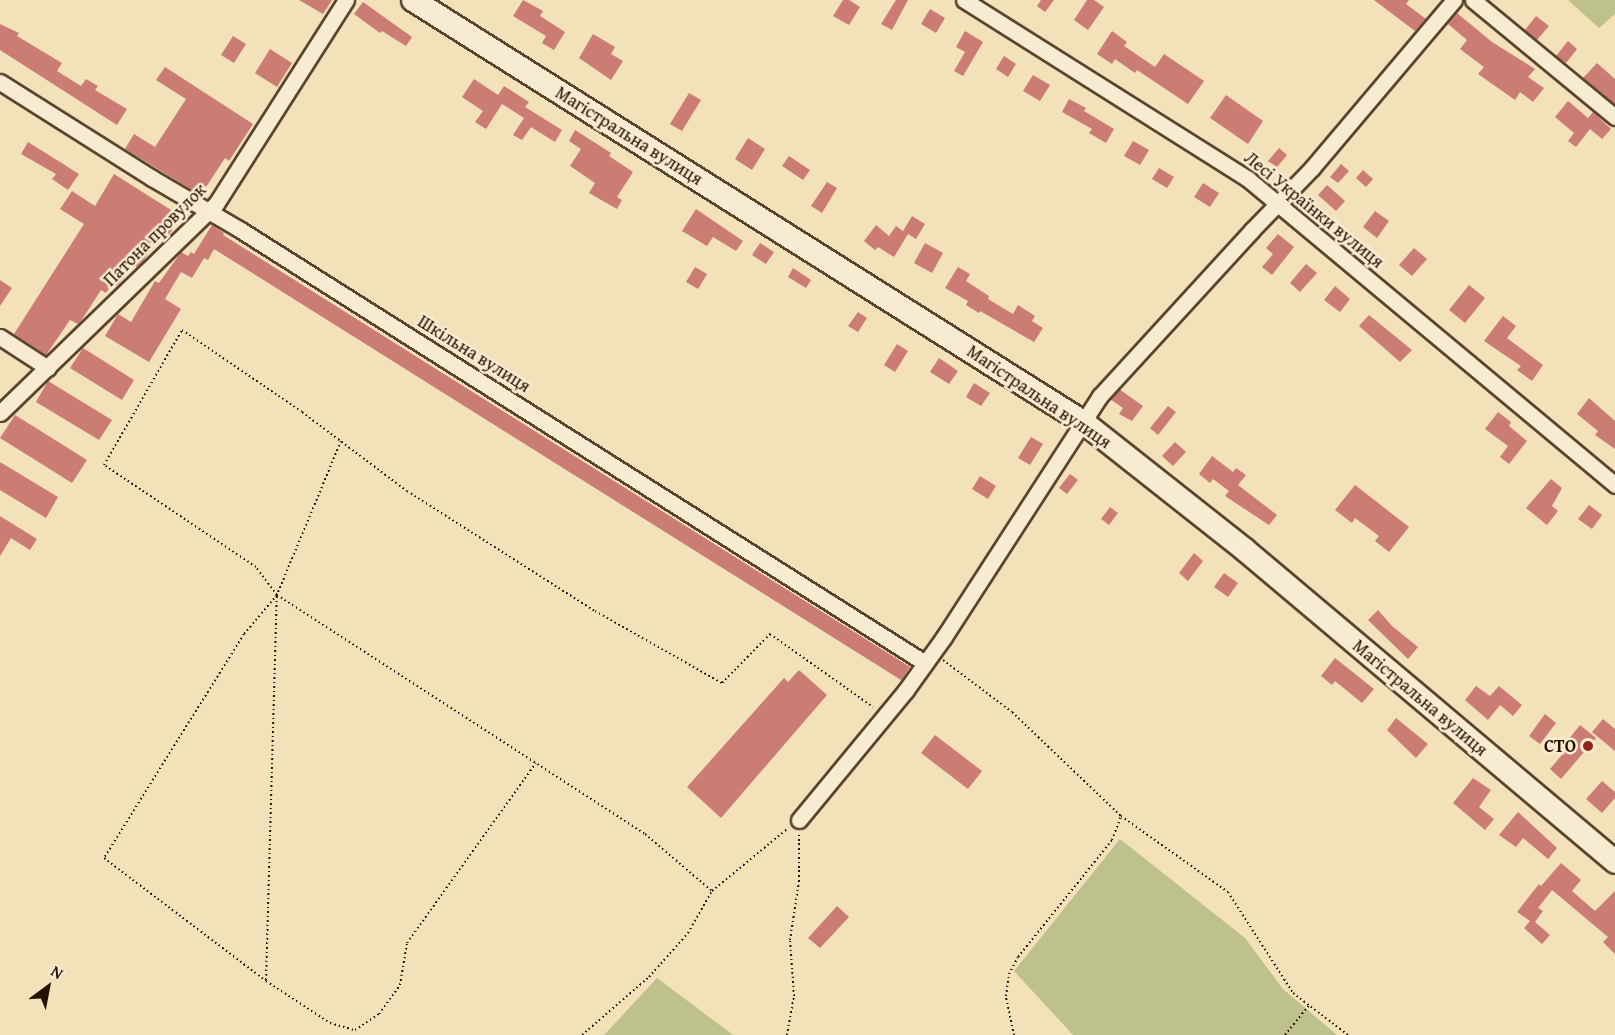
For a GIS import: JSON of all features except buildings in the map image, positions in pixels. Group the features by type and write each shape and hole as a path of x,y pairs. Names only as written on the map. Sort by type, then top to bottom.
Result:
{"main road":[{"name":"Магістральна вулиця","path":"413,0 1083,422 1253,557 1615,862"}],"street":[{"name":"Патона провулок","path":"0,413 210,212 346,0"},
{"name":"Лесі Українки вулиця","path":"964,0 1216,158 1279,203 1615,485"},
{"path":"799,820 929,658 1107,387 1312,168 1454,0"},
{"path":"1473,0 1615,117"},
{"name":"Шкільна вулиця","path":"0,82 929,658"},
{"path":"0,337 48,368"}],"path":[{"path":"712,891 645,834 278,595 256,567 104,465 182,330 341,441 407,491 595,611 722,683 770,634 885,715"},
{"path":"341,441 278,595 244,634 104,858 266,981 330,1023 355,1030 379,1014 400,985 407,943 536,763"},
{"path":"266,981 278,595"},
{"path":"929,658 1012,712 1121,816 1228,892 1293,993 1348,1035"},
{"path":"1014,1035 1006,996 1009,974 1018,957 1112,840 1121,816"},
{"path":"582,1035 649,977 688,933 712,891 799,820"},
{"path":"787,1035 794,996 790,940 799,881 799,820"},
{"path":"1285,1035 1309,1005"}],"green space":[{"path":"1568,0 1615,0 1615,14 1599,28"},
{"path":"1120,839 1245,938 1283,989 1337,1035 1073,1035 1014,971"},
{"path":"657,978 733,1035 604,1035"}],"place":[{"name":"СТО","path":"1588,746"}]}
